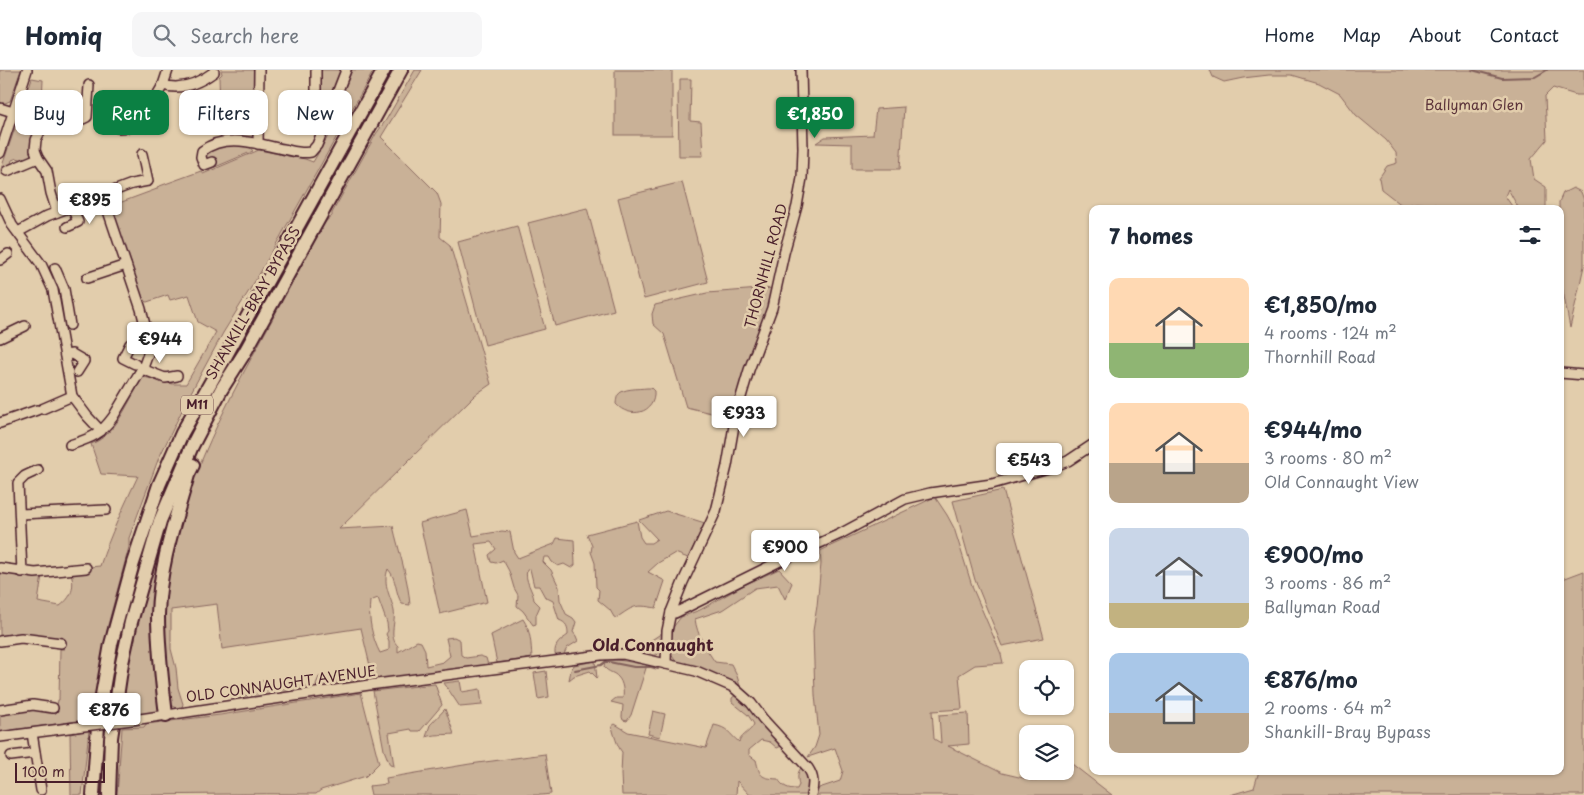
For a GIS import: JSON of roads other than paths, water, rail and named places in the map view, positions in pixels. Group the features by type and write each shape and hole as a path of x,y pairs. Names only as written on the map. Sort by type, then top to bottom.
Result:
{"highway":[{"name":"SHANKILL-BRAY BYPASS","path":"92,795 99,712 111,644 133,563 159,485 182,433 201,397 224,359 384,70"},
{"name":"SHANKILL-BRAY BYPASS","path":"109,795 111,738 122,663 131,622 160,521 192,446 221,390 245,352 401,70"},
{"path":"166,715 160,658 158,613 168,547 188,475 245,352"}],"street":[{"path":"0,153 27,70"},
{"path":"160,90 168,70"},
{"path":"258,144 259,70"},
{"path":"316,70 316,90"},
{"path":"338,90 346,70"},
{"name":"THORNHILL ROAD","path":"666,664 667,631 671,612 716,511 727,466 736,414 749,370 772,308 797,206 802,178 803,108 801,70"},
{"path":"163,85 175,88 184,87 199,82 214,72"},
{"path":"57,212 46,171 38,158 35,145 46,119 87,118 88,85"},
{"path":"0,108 13,112"},
{"path":"212,162 204,165 201,154 204,148 217,143 234,140 304,153 314,149 320,135"},
{"path":"18,232 38,220 57,212 132,184 148,181 142,154"},
{"path":"7,171 38,158"},
{"path":"70,445 94,437 113,417 139,367 148,354 148,337 141,309 103,196"},
{"path":"1,205 36,257 53,290 72,396 101,431"},
{"path":"66,227 78,222 72,207"},
{"path":"87,278 126,265"},
{"path":"55,268 64,290 70,326"},
{"path":"57,310 67,309"},
{"path":"0,338 25,326"},
{"path":"148,337 130,344 123,358 165,378 177,376"},
{"path":"65,355 72,354 84,361 77,372"},
{"path":"1564,373 1584,375"},
{"path":"0,423 72,396"},
{"path":"671,612 675,613 778,562 840,534 905,499 923,494 992,484 1068,461 1089,447"},
{"path":"22,572 18,483 25,476 38,470"},
{"path":"20,514 106,510"},
{"path":"0,568 35,573 86,568"},
{"path":"0,641 20,638 61,643"},
{"name":"OLD CONNAUGHT AVENUE","path":"0,737 140,719 369,685 567,659 623,654 696,671 740,692 808,768 813,776 814,787 812,795"},
{"path":"0,710 33,705 53,708"},
{"path":"32,733 41,790"},
{"path":"11,756 35,753"}],"waterway":[{"path":"1472,70 1502,78 1535,77 1547,70"},
{"path":"575,670 601,665 605,662 658,669"}],"district":[{"name":"Old Connaught","path":"653,645"}],"park label":[{"name":"Ballyman Glen","path":"1474,105"}]}
